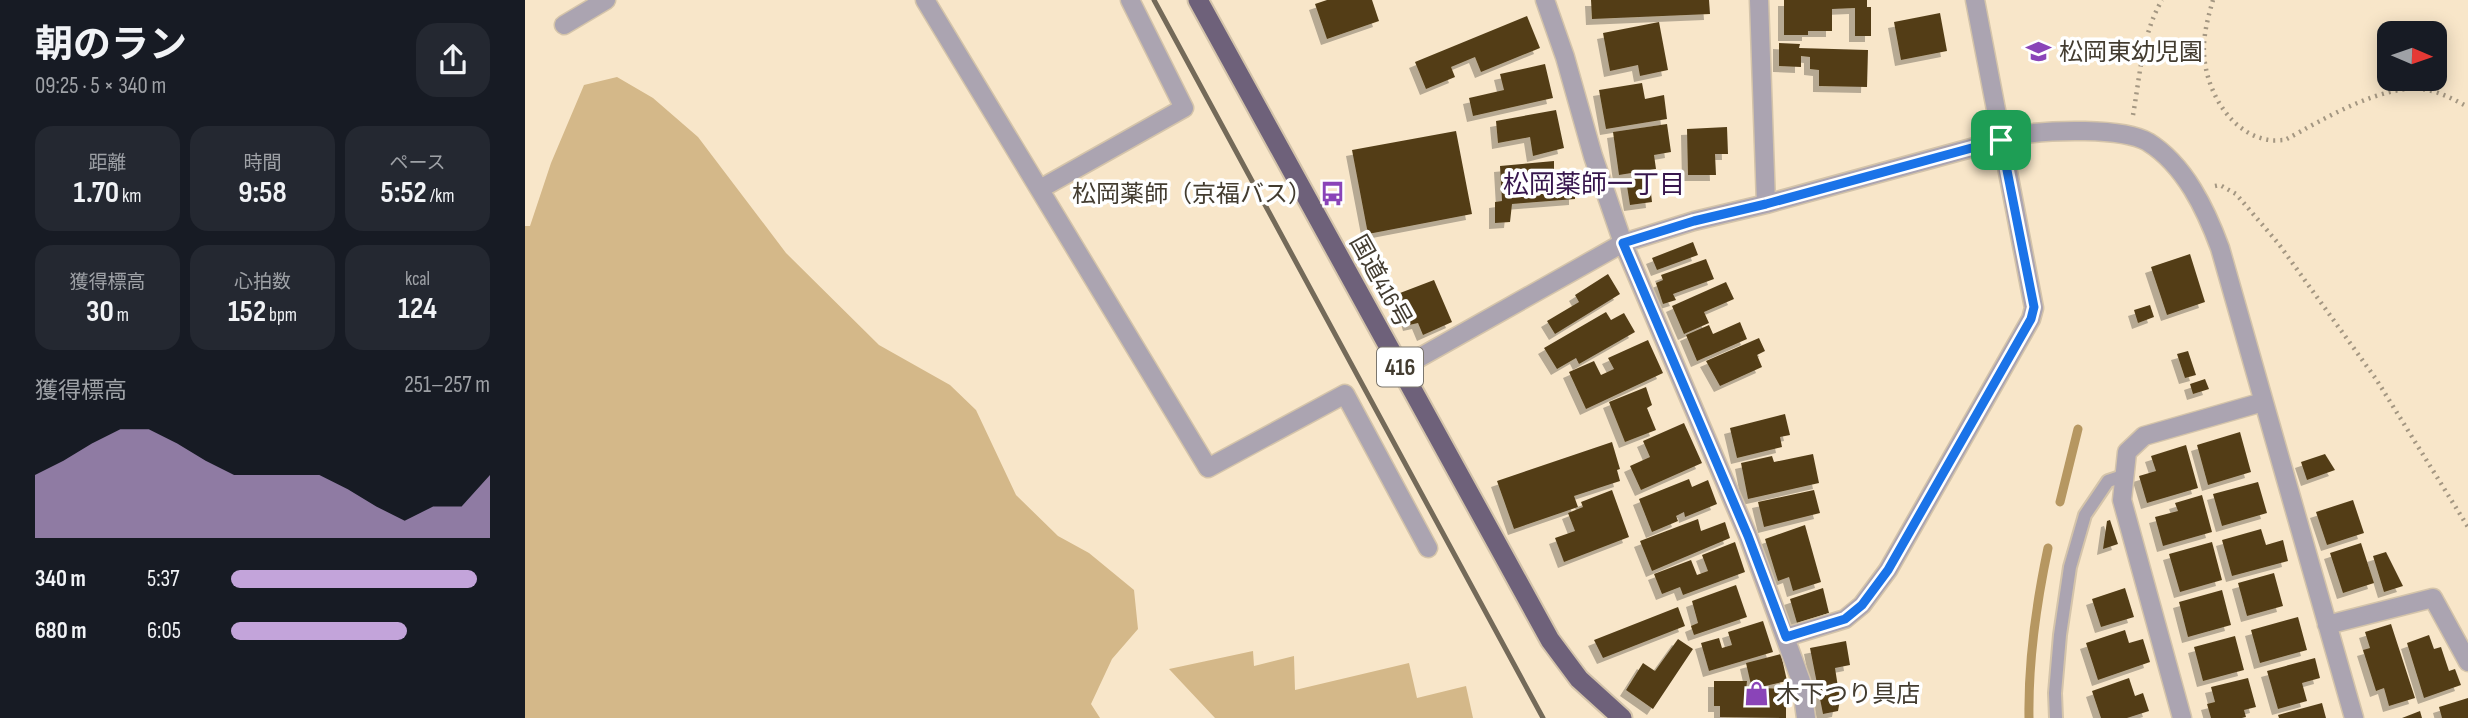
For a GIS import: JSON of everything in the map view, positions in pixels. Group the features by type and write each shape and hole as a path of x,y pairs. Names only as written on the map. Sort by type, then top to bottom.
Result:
{"highway":[{"name":"国道416号","path":"1198,0 1550,640 1579,679 1622,718"}],"street":[{"path":"564,25 606,0"},
{"path":"925,0 1208,468 1345,394 1428,548"},
{"path":"1040,189 1184,108 1130,0"},
{"path":"1545,0 1623,243 1743,524 1801,681 1806,718"},
{"path":"1759,0 1766,204"},
{"path":"1786,637 1845,619 1862,605 1888,570 2031,319 2034,307 1975,0"},
{"path":"1401,368 1623,243 1694,221 2042,131 2105,132 2130,136 2149,143 2175,167 2194,191 2209,219 2220,248 2354,718"},
{"path":"2182,718 2122,500 2127,452 2144,436 2263,402"},
{"path":"2326,625 2433,598 2468,662"}],"lane":[{"path":"2056,718 2055,693 2060,635 2070,567 2085,515 2108,481 2123,476"}],"path":[{"path":"2130,136 2145,41 2153,15 2162,0"},
{"path":"2213,0 2204,54 2216,99 2228,117 2250,133 2268,141 2285,140 2377,95 2401,89 2426,90 2468,107"},
{"path":"2194,191 2220,185 2237,194 2278,243 2376,379 2468,527"}],"shaded area":[{"path":"617,77 653,98 698,137 786,253 879,345 950,385 976,410 1016,495 1058,536 1089,553 1134,590 1138,629 1112,659 1091,704 1100,718 525,718 525,226 530,226 551,163 584,85"},
{"path":"1253,651 1254,666 1294,656 1295,690 1409,663 1417,698 1466,686 1473,718 1215,718 1169,669"}],"building":[{"path":"1327,0 1372,0 1379,21 1327,39 1315,4"},
{"path":"1591,0 1709,0 1710,14 1592,19"},
{"path":"1784,0 1867,0 1867,7 1871,7 1871,36 1855,36 1855,8 1832,9 1832,31 1784,35"},
{"path":"1940,13 1947,51 1901,60 1894,22"},
{"path":"1527,16 1540,48 1481,72 1475,57 1451,67 1455,77 1426,89 1415,62"},
{"path":"1659,22 1668,70 1640,76 1638,65 1610,71 1603,33"},
{"path":"1779,43 1800,44 1799,48 1868,50 1867,87 1819,86 1819,70 1810,69 1810,57 1801,56 1801,67 1779,66"},
{"path":"1545,64 1553,98 1473,116 1469,98 1504,90 1500,74"},
{"path":"1642,83 1645,99 1664,95 1667,119 1606,129 1599,90"},
{"path":"1556,110 1564,148 1533,156 1530,137 1498,143 1496,121"},
{"path":"1667,124 1671,152 1654,155 1656,169 1619,175 1613,132"},
{"path":"1727,127 1728,154 1715,154 1716,175 1688,175 1687,129"},
{"path":"1456,131 1472,214 1368,234 1352,150"},
{"path":"1554,161 1554,174 1575,171 1575,199 1512,204 1510,222 1495,223 1495,202 1502,201 1500,166"},
{"path":"1649,176 1652,202 1630,205 1626,180"},
{"path":"1693,242 1698,255 1657,270 1652,258"},
{"path":"2190,254 2205,302 2167,315 2151,267"},
{"path":"1706,259 1714,279 1673,294 1676,300 1663,304 1656,283 1663,280 1661,275"},
{"path":"1608,274 1620,294 1555,334 1547,321 1579,302 1575,295"},
{"path":"1434,280 1452,322 1423,335 1418,323 1409,325 1400,293"},
{"path":"1726,282 1734,299 1704,312 1709,323 1684,334 1672,306"},
{"path":"2150,305 2154,317 2138,323 2134,310"},
{"path":"1606,312 1611,320 1624,313 1635,332 1579,364 1576,358 1557,369 1544,348"},
{"path":"1740,322 1747,339 1697,361 1686,335 1709,325 1713,334"},
{"path":"1759,338 1765,351 1757,355 1762,367 1720,386 1706,361"},
{"path":"1648,340 1663,373 1586,409 1569,372 1594,361 1601,375 1614,369 1608,358"},
{"path":"2188,351 2196,375 2185,378 2177,354"},
{"path":"2205,379 2209,389 2193,394 2190,384"},
{"path":"1646,387 1652,405 1647,408 1656,430 1625,442 1609,402"},
{"path":"1785,414 1790,435 1780,437 1782,447 1737,458 1730,428"},
{"path":"1684,423 1702,463 1641,490 1630,466 1650,457 1643,441"},
{"path":"2240,432 2251,472 2208,485 2197,445"},
{"path":"1612,442 1620,469 1617,470 1620,481 1574,496 1578,507 1514,529 1497,481"},
{"path":"2186,445 2198,488 2147,503 2139,476 2156,471 2151,456"},
{"path":"1813,454 1819,483 1748,499 1741,463 1772,456 1774,462"},
{"path":"2325,454 2335,470 2307,480 2301,462"},
{"path":"1689,479 1692,487 1708,480 1717,504 1685,517 1684,512 1676,516 1678,521 1652,532 1639,499"},
{"path":"2258,482 2267,513 2222,526 2213,494"},
{"path":"1612,490 1629,537 1564,562 1555,538 1575,531 1568,513 1583,507 1581,502"},
{"path":"1814,490 1820,513 1764,527 1758,502"},
{"path":"2202,495 2212,532 2163,546 2155,517 2178,511 2175,503"},
{"path":"2353,500 2364,533 2327,545 2316,512"},
{"path":"1698,519 1701,531 1725,522 1730,538 1652,571 1640,541"},
{"path":"2110,520 2118,544 2103,549 2107,521"},
{"path":"1805,525 1821,582 1793,591 1789,577 1778,581 1765,539"},
{"path":"2261,529 2266,545 2283,540 2288,561 2232,576 2222,540"},
{"path":"1735,542 1745,572 1683,595 1680,587 1662,594 1654,574 1691,560 1697,575 1708,571 1702,555"},
{"path":"2212,542 2222,580 2180,592 2169,554"},
{"path":"2361,543 2374,583 2343,593 2330,553"},
{"path":"2386,552 2403,586 2384,592 2373,556"},
{"path":"2274,573 2283,606 2247,616 2238,583"},
{"path":"1736,585 1747,617 1694,635 1691,626 1698,623 1692,601"},
{"path":"1823,588 1829,613 1797,623 1790,599"},
{"path":"2125,588 2134,617 2101,627 2092,599"},
{"path":"2222,590 2231,625 2188,637 2179,602"},
{"path":"1678,607 1685,626 1603,658 1594,640"},
{"path":"2298,617 2307,650 2260,663 2251,630"},
{"path":"1763,621 1773,652 1709,671 1701,643 1719,638 1722,648 1732,645 1728,632"},
{"path":"2391,624 2415,698 2389,706 2384,688 2376,691 2363,650 2370,648 2365,632"},
{"path":"2125,630 2129,643 2143,639 2150,662 2098,680 2086,643"},
{"path":"2429,635 2434,649 2441,647 2449,671 2455,669 2461,685 2424,698 2407,643"},
{"path":"2235,636 2244,670 2203,681 2194,647"},
{"path":"1678,639 1693,649 1653,709 1626,690 1643,663 1655,671"},
{"path":"1846,641 1850,665 1835,668 1840,700 1838,711 1823,714 1810,648"},
{"path":"1781,654 1787,681 1752,689 1746,663"},
{"path":"2315,658 2320,678 2302,683 2307,701 2278,709 2267,671"},
{"path":"2129,678 2135,696 2143,693 2149,711 2127,718 2101,718 2092,691"},
{"path":"2248,678 2256,707 2244,710 2246,717 2242,718 2211,718 2207,704 2215,702 2211,687"},
{"path":"1714,681 1747,681 1746,691 1761,692 1761,688 1786,689 1786,718 1720,717 1720,706 1714,706"},
{"path":"2468,698 2468,718 2442,718 2439,707"},
{"path":"2322,703 2326,718 2279,718 2278,715"},
{"path":"2420,711 2422,718 2402,718"}],"waterway":[{"path":"2060,502 2078,429"},
{"path":"2029,718 2034,633 2048,548"}],"railway":[{"path":"1154,0 1543,718"}],"place":[{"name":"松岡東幼児園","path":"2039,52"},
{"name":"松岡薬師（京福バス）","path":"1332,194"},
{"name":"木下つり具店","path":"1756,694"}],"district":[{"name":"松岡薬師一丁目","path":"1594,184"}],"route":[{"path":"2001,140 2034,307 2031,319 1888,570 1862,605 1845,619 1786,637 1748,536 1623,243 1694,221 2001,140"}]}
